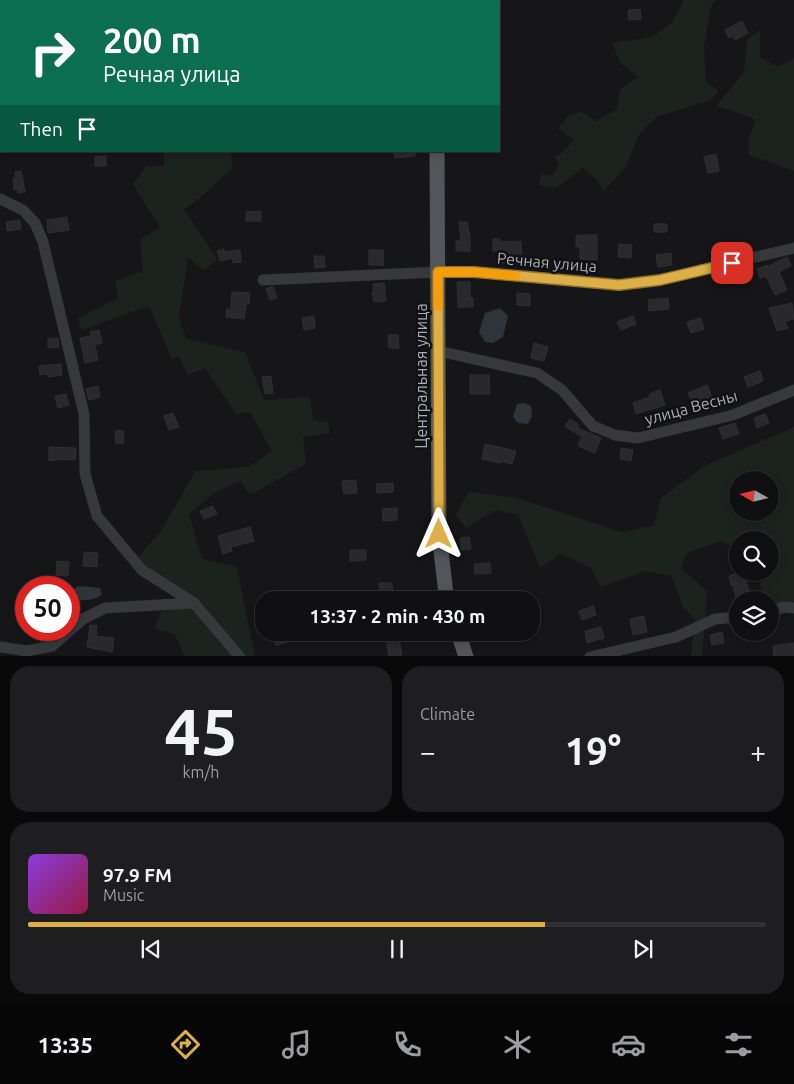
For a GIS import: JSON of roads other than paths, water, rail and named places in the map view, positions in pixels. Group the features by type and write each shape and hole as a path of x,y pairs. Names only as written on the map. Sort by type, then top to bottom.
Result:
{"main road":[{"name":"Центральная улица","path":"437,152 439,534 446,591"},
{"path":"461,641 466,656"}],"street":[{"path":"0,199 23,210 35,223 43,242 84,414 85,474 97,516 142,570 194,603 240,656"},
{"name":"Речная улица","path":"263,280 474,272 619,285 660,280 794,248"},
{"name":"улица Весны","path":"438,351 538,373 562,390 593,426 614,435 638,438 733,415 794,390"},
{"path":"0,647 27,651 52,646 83,620 105,608 194,603"},
{"path":"779,609 784,607 794,608"},
{"path":"590,656 676,637 715,619 729,618"}]}
